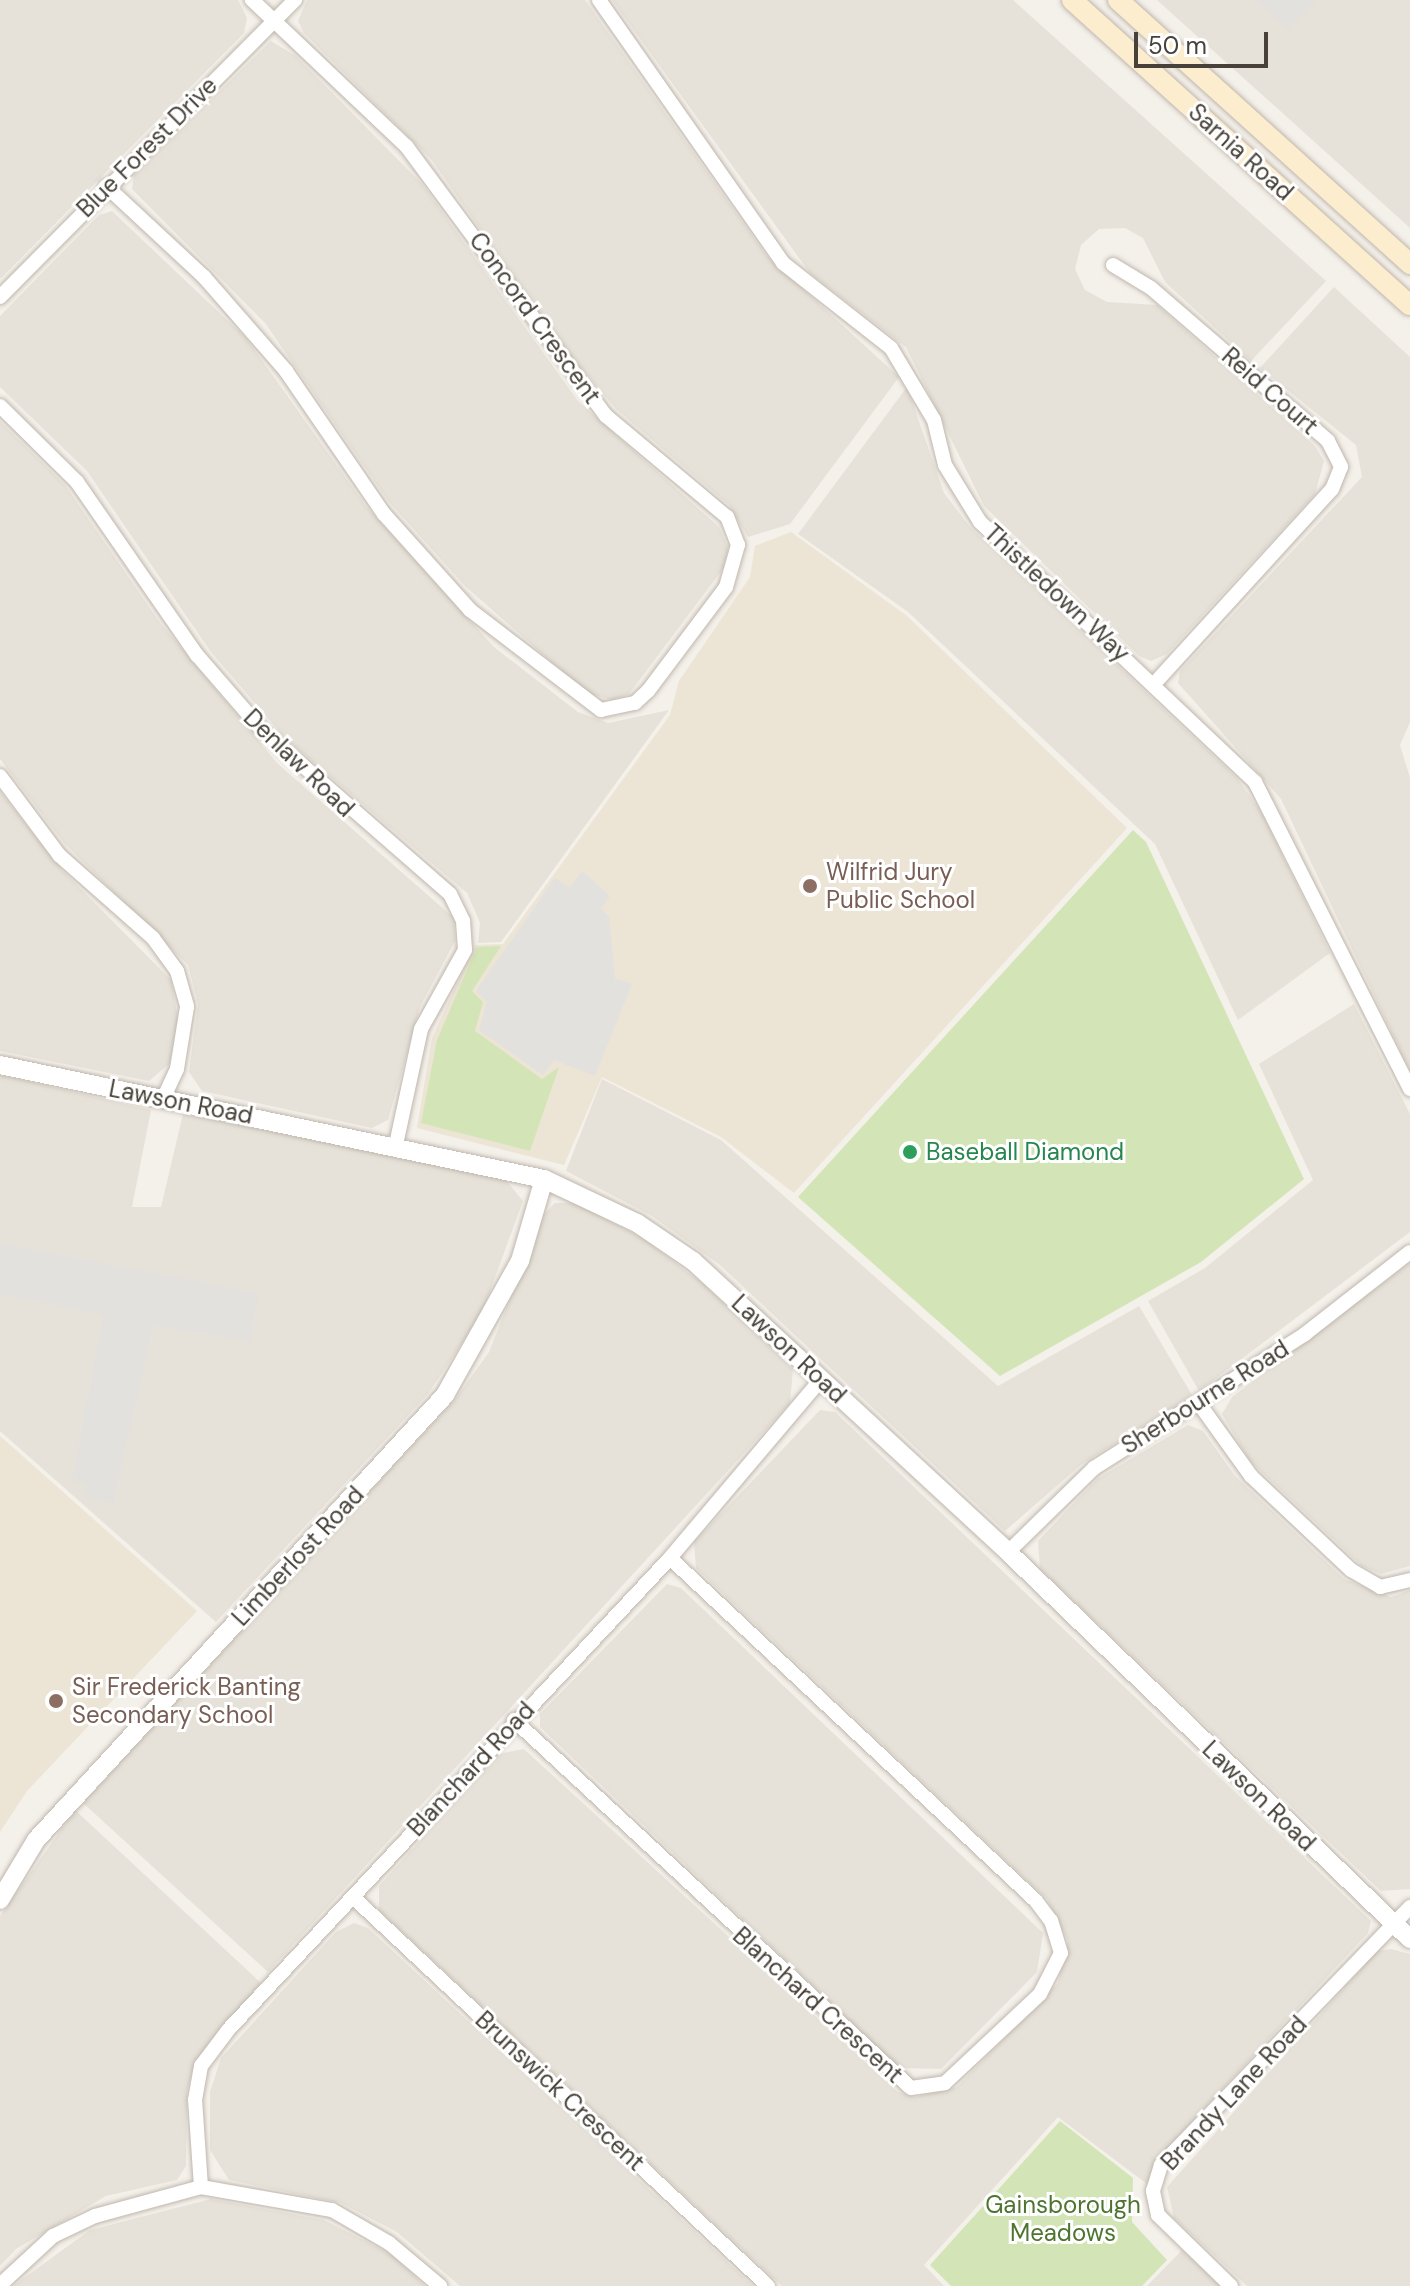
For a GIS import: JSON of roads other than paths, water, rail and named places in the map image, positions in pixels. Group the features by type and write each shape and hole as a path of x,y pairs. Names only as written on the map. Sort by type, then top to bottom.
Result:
{"main road":[{"name":"Sarnia Road","path":"1072,0 1410,305"},
{"name":"Sarnia Road","path":"1118,0 1410,264"}],"street":[{"path":"252,0 274,22"},
{"name":"Blue Forest Drive","path":"0,297 106,186 295,0"},
{"name":"Thistledown Way","path":"599,0 783,263 891,348 928,407 945,465 980,522 1255,782 1410,1089"},
{"name":"Concord Crescent","path":"106,186 204,277 276,359 384,514 470,610 601,710 641,697 726,587 738,545 727,517 606,416 407,147 274,22"},
{"name":"Reid Court","path":"1113,265 1151,288 1328,441 1341,467 1332,489 1154,684"},
{"name":"Denlaw Road","path":"0,406 77,482 197,655 262,730 450,894 463,921 465,950 421,1029 396,1145"},
{"path":"0,776 59,855 153,938 177,971 187,1007 177,1069 163,1099"},
{"name":"Lawson Road","path":"0,1065 396,1145 544,1179 637,1223 693,1261 1008,1552 1393,1926 1410,1939"},
{"name":"Limberlost Road","path":"0,1900 36,1840 445,1395 520,1261 544,1179"},
{"name":"Sherbourne Road","path":"1008,1552 1094,1468 1305,1334 1410,1252"},
{"name":"Blanchard Road","path":"201,2187 195,2100 201,2066 514,1720 670,1558 821,1379"},
{"path":"1198,1402 1251,1476 1351,1570 1380,1587 1410,1580"},
{"name":"Blanchard Crescent","path":"514,1720 911,2088 945,2083 1040,1994 1061,1953 1035,1900 670,1558"},
{"name":"Brunswick Crescent","path":"353,1897 768,2286"},
{"name":"Brandy Lane Road","path":"1231,2286 1158,2215 1153,2191 1161,2165 1410,1907"},
{"path":"0,2285 53,2236 144,2199 201,2187 332,2210 389,2243 440,2286"}],"place":[{"name":"Wilfrid Jury Public School","path":"810,886"},
{"name":"Baseball Diamond","path":"910,1152"},
{"name":"Sir Frederick Banting Secondary School","path":"56,1701"}],"park label":[{"name":"Gainsborough Meadows","path":"1063,2219"}]}
